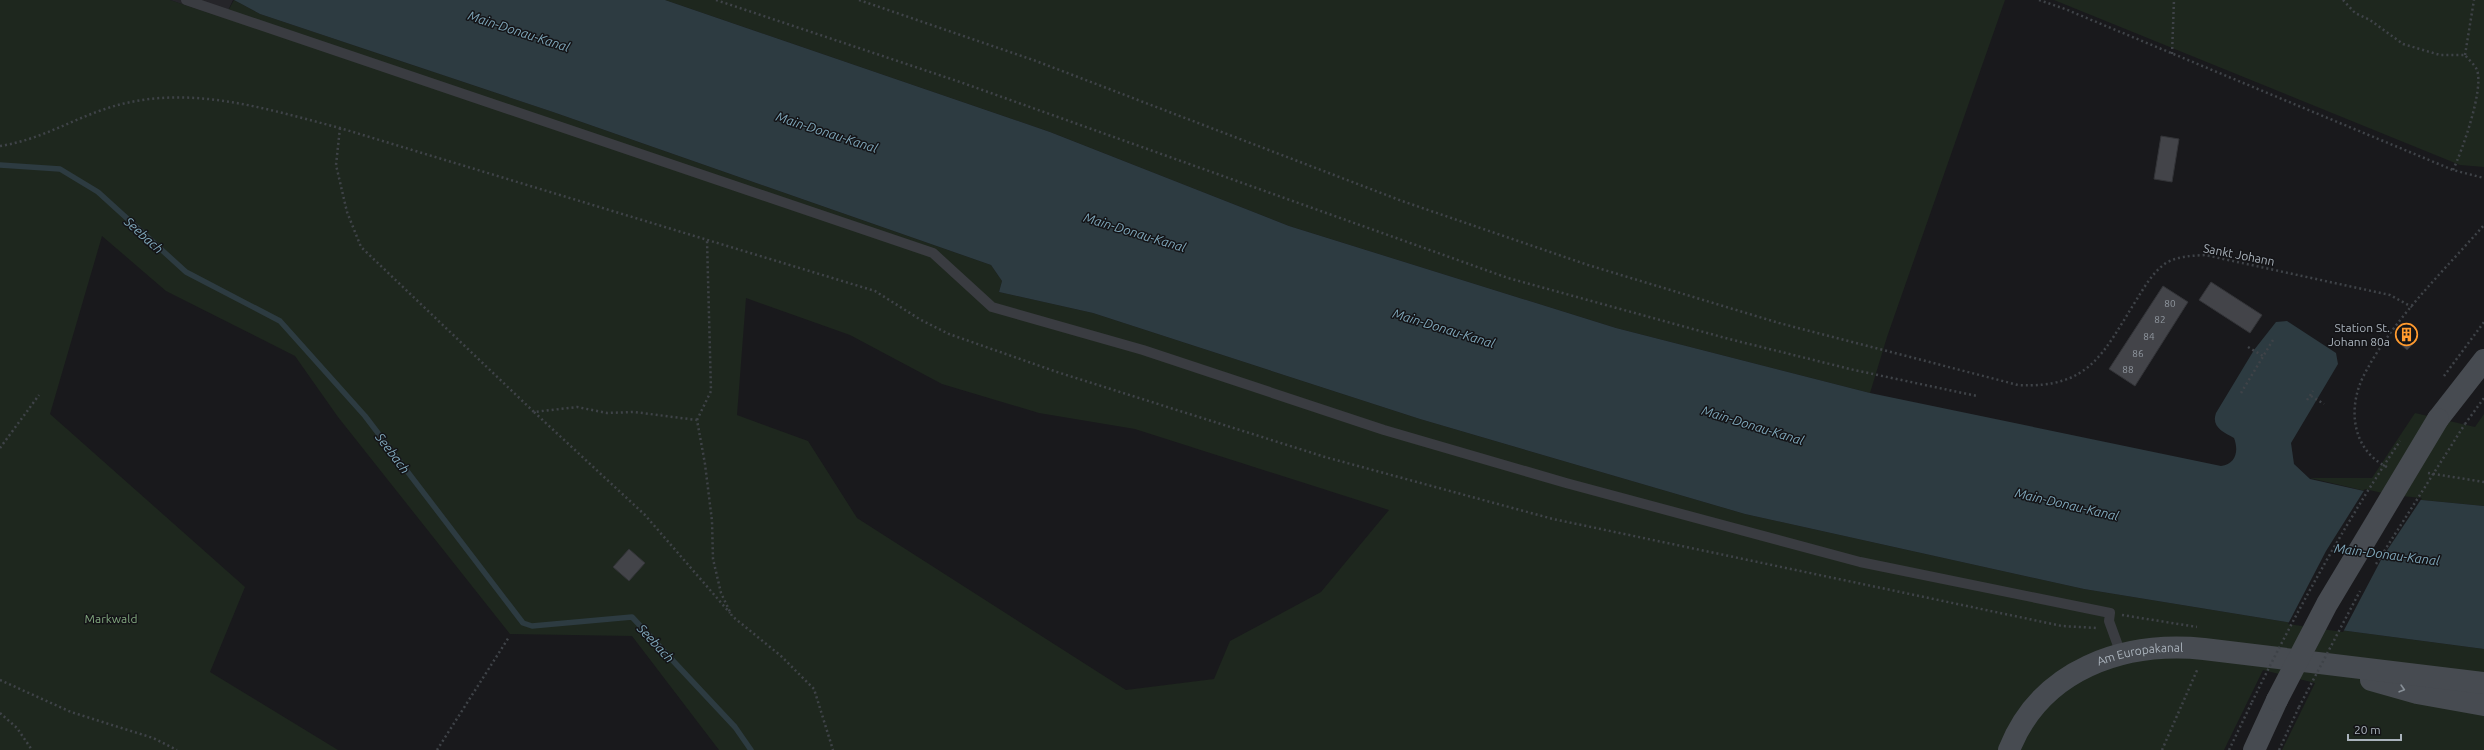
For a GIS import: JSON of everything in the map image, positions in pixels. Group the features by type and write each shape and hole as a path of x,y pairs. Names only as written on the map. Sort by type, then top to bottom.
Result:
{"main road":[{"path":"2254,750 2277,700 2331,597 2438,419 2484,360"},
{"name":"Am Europakanal","path":"2009,750 2026,718 2052,689 2084,668 2121,654 2173,646 2484,683"},
{"name":"Am Europakanal","path":"2311,662 2417,693 2484,705"}],"lane":[{"path":"186,0 932,254 992,307 1143,350 1384,430 1684,516 1860,562 2110,614 2112,629 2121,654"}],"path":[{"path":"716,0 960,82 1508,278 1737,341 1854,370 1977,396"},
{"name":"Sankt Johann","path":"859,0 1036,61 1402,201 1588,265 1779,323 2018,385 2040,386 2068,379 2088,369 2102,354 2150,279 2166,264 2182,256 2205,255 2390,295 2412,307"},
{"path":"2039,0 2065,9 2453,170 2484,178"},
{"path":"2172,54 2174,0"},
{"path":"2343,0 2355,13 2370,20 2403,44 2440,55 2465,55"},
{"path":"2453,170 2464,146 2478,91 2477,70 2465,55 2474,0"},
{"path":"0,146 20,143 43,136 104,109 155,98 180,97 237,102 340,128 875,291 921,320 949,334 1049,370 1325,457 1553,519 2062,626 2112,629"},
{"path":"340,128 336,165 347,212 361,247 534,412 645,515 732,616 781,656 814,689 833,750"},
{"path":"2395,468 2379,463 2367,451 2355,429 2354,415 2356,397 2364,375 2412,307 2484,225"},
{"path":"707,240 711,391 697,420 708,485 713,559 721,594 732,616"},
{"path":"2442,379 2484,322"},
{"path":"2241,393 2273,340"},
{"path":"2248,347 2263,356"},
{"path":"2307,400 2313,391"},
{"path":"0,448 39,395"},
{"path":"2311,396 2324,404"},
{"path":"2372,570 2465,424 2484,398"},
{"path":"534,412 577,407 607,413 634,412 697,420"},
{"path":"2425,473 2484,482"},
{"path":"2279,750 2299,707 2364,584"},
{"path":"2110,614 2202,628"},
{"path":"437,750 509,637"},
{"path":"2162,750 2199,664"},
{"path":"0,680 71,712 152,738 177,750"},
{"path":"2229,750 2252,702"},
{"path":"0,713 17,728 32,750"}],"shaded area":[{"path":"170,0 233,0 224,19"}],"green space":[{"name":"Markwald","path":"0,0 170,0 224,18 234,0 260,14 553,112 991,265 1002,281 999,292 1093,313 1420,419 1745,514 2084,589 2317,627 2484,649 2484,750 2282,750 2315,683 2263,670 2224,750 719,750 632,636 510,634 338,417 295,356 166,291 102,236 50,414 245,587 210,672 338,750 0,750","holes":["746,298 850,335 942,384 1039,413 1135,429 1389,510 1321,592 1230,641 1214,679 1126,690 857,518 808,441 737,415"]},
{"path":"665,0 2005,0 1887,337 1870,393 1616,328 1289,226 1050,132"},
{"path":"2054,0 2484,0 2484,167 2460,165"},
{"path":"2415,413 2475,427 2484,414 2484,506 2391,497 2310,478 2372,478"}],"water":[{"name":"Main-Donau-Kanal","path":"234,0 665,0 1050,132 1289,226 1616,328 1870,393 2221,466 2230,463 2233,460 2236,448 2234,438 2222,431 2215,422 2216,413 2254,350 2276,322 2287,321 2336,353 2338,364 2291,443 2294,464 2310,479 2391,497 2484,506 2484,649 2317,627 2084,589 1745,514 1420,419 1093,313 999,292 1002,281 991,265 553,112 260,14"}],"pier":[{"path":"2365,489 2391,495 2422,498 2382,558 2343,632 2288,624 2326,551"}],"building":[{"path":"2161,136 2179,139 2172,182 2154,179"},
{"path":"2211,282 2262,315 2250,333 2199,300"},
{"path":"2163,286 2188,302 2135,386 2109,369"},
{"name":"Station St. Johann 80a","path":"2406,330 2417,340 2407,350 2396,340"},
{"path":"629,549 645,563 629,581 613,567"}],"waterway":[{"name":"Seebach","path":"0,165 60,169 98,192 186,272 280,321 365,416 523,623 532,626 632,617 735,727 751,750"}],"place":[{"name":"Station St. Johann 80a","path":"2406,335"}]}
